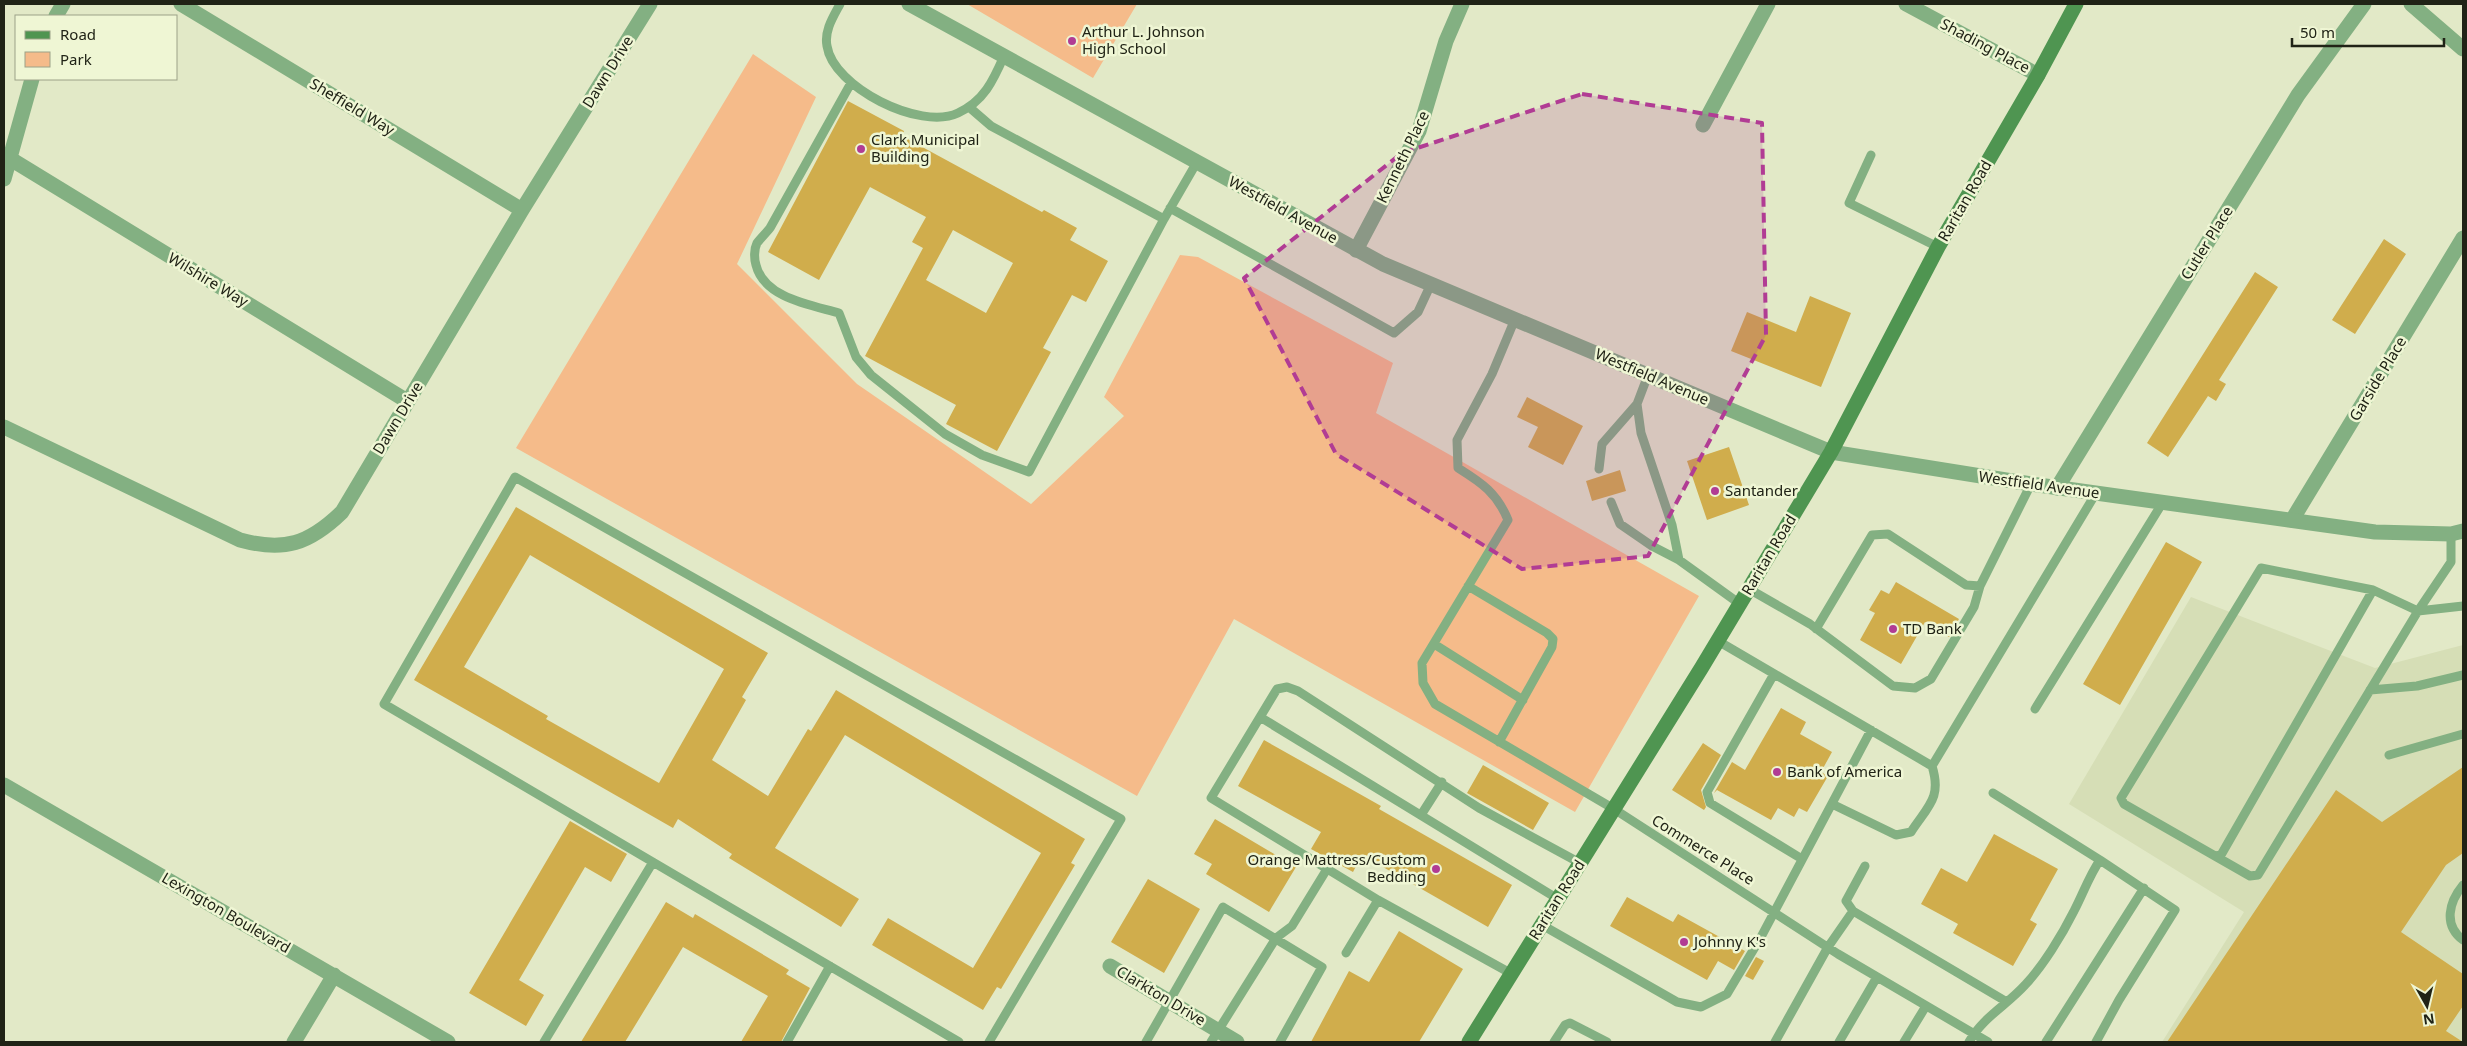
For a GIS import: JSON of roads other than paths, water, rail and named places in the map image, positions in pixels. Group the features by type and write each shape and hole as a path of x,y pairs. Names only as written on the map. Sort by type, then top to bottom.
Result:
{"main road":[{"name":"Raritan Road","path":"1472,1040 1718,641 1831,452 1938,247 2038,75 2076,4"}],"street":[{"path":"57,15 63,4"},
{"name":"Sheffield Way","path":"181,4 522,210"},
{"name":"Dawn Drive","path":"4,427 240,540 264,546 288,545 308,539 326,528 342,512 522,210 650,4"},
{"name":"Westfield Avenue","path":"909,4 1356,250 1431,284 1831,452 2057,488 2375,532 2457,532"},
{"name":"Kenneth Place","path":"1356,250 1419,131 1446,41 1462,4"},
{"path":"1703,125 1768,4"},
{"name":"Shading Place","path":"1906,4 2038,75"},
{"name":"Cutler Place","path":"2057,488 2298,95 2364,4"},
{"path":"2411,4 2463,48"},
{"path":"4,179 32,80"},
{"name":"Wilshire Way","path":"9,158 407,401"},
{"name":"Garside Place","path":"2292,520 2463,238"},
{"name":"Lexington Boulevard","path":"4,785 448,1042"},
{"name":"Clarkton Drive","path":"1110,966 1168,1002 1214,1036 1237,1042"},
{"path":"294,1042 334,975"}],"lane":[{"path":"840,4 826,34 827,46 837,70 851,83 878,99 918,116 942,117 956,114 968,107 991,86 1004,56"},
{"path":"851,83 770,228 757,244 754,259 757,270 771,289 813,306 839,313 856,357 871,375 945,434 982,455 1029,472 1164,219 1197,162"},
{"path":"968,107 991,126 1164,219"},
{"path":"1871,155 1848,203 1938,247"},
{"path":"1170,208 1394,333 1418,312 1431,284"},
{"name":"Commerce Place","path":"1515,319 1492,374 1457,440 1458,468 1478,480 1501,502 1508,520 1422,663 1423,683 1435,704 1614,809 1828,947 1988,1042"},
{"path":"1599,469 1602,444 1637,404 1648,375"},
{"path":"1637,404 1641,433 1672,525 1679,560"},
{"path":"959,1042 384,704 516,477 1121,819 989,1042"},
{"path":"1749,589 1816,629 1892,686 1915,688 1930,679 1974,607 1980,586 2031,484"},
{"path":"1932,766 2096,493"},
{"path":"1611,502 1620,524 1652,546 1679,560 1740,604"},
{"path":"2035,708 2163,502"},
{"path":"2457,532 2451,562 2418,611 2258,875 2250,876 2124,804 2121,798 2261,568 2373,590 2418,611 2463,606"},
{"path":"1816,629 1872,535 1888,534 1966,585 1980,586"},
{"path":"1468,586 1547,633 1553,639 1552,647 1499,742"},
{"path":"2215,856 2221,855 2373,590"},
{"path":"1718,641 1932,766 1936,780 1936,793 1911,832 1896,835 1832,804"},
{"path":"1434,644 1523,700"},
{"path":"1774,674 1707,792 1710,803 1802,859"},
{"path":"2370,690 2417,686 2463,675"},
{"path":"1512,974 1378,900 1211,798 1276,689 1287,687 1298,691 1442,782 1479,808 1580,863"},
{"path":"1260,717 1558,899"},
{"path":"1542,925 1676,1002 1701,1007 1727,994 1776,912 1871,730"},
{"path":"2389,755 2463,734"},
{"path":"1421,815 1442,782"},
{"path":"1993,793 2144,888 2175,910 2119,1000 2096,1042"},
{"path":"1969,1042 1977,1028 2025,985 2056,941 2073,912 2091,872 2100,860"},
{"path":"544,1042 653,862"},
{"path":"1865,866 1846,901 1853,911 2007,1002"},
{"path":"1214,1036 1276,938 1292,926 1327,869"},
{"path":"2463,885 2453,897 2449,914 2457,936 2463,940"},
{"path":"2046,1042 2144,888"},
{"path":"1346,953 1378,900"},
{"path":"1146,1042 1223,907 1322,967 1280,1042"},
{"path":"1775,1042 1828,947 1853,911"},
{"path":"787,1042 830,966"},
{"path":"1839,1042 1877,977"},
{"path":"1904,1042 1926,1006"},
{"path":"1554,1042 1565,1026 1570,1024 1607,1042"}],"place":[{"name":"Arthur L. Johnson High School","path":"1072,41"},
{"name":"Clark Municipal Building","path":"861,149"},
{"name":"Santander","path":"1715,491"},
{"name":"TD Bank","path":"1893,629"},
{"name":"Bank of America","path":"1777,772"},
{"name":"Orange Mattress/Custom Bedding","path":"1436,869"},
{"name":"Johnny K's","path":"1684,942"}]}
